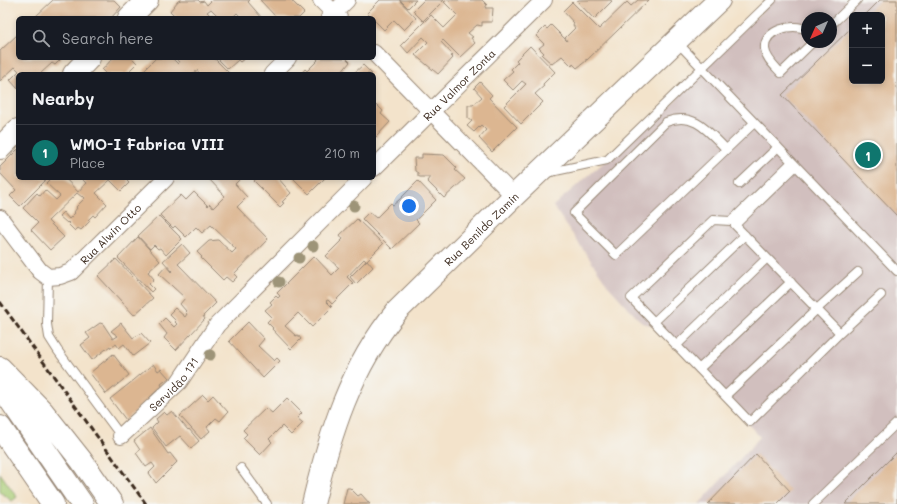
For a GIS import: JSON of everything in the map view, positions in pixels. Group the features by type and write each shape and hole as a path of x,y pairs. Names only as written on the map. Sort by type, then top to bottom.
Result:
{"main road":[{"path":"131,16 147,0"},
{"name":"Rua Benildo Zamin","path":"313,504 332,436 347,392 358,368 384,326 397,311 535,175 719,0"},
{"path":"76,72 88,60"},
{"path":"0,148 16,132"},
{"path":"0,368 43,412 81,460 112,504"},
{"path":"0,385 82,504"},
{"path":"0,427 53,504"},
{"path":"0,449 36,504"}],"street":[{"path":"321,0 334,16 347,0"},
{"name":"Rua Valmor Zonta","path":"376,166 544,0"},
{"path":"376,55 514,196"},
{"path":"274,72 286,60"},
{"name":"Rua Alwin Otto","path":"48,277 60,276 71,272 164,180"},
{"name":"Servidão 171","path":"121,436 179,382 217,325 362,180"},
{"path":"0,218 40,271 48,277"}],"lane":[{"path":"535,175 607,160 772,0"},
{"path":"837,19 857,0"},
{"path":"801,27 791,26 780,29 773,34 767,42 765,48 767,56 781,73 807,48"},
{"path":"676,41 897,271"},
{"path":"726,149 707,129 696,121 679,118 666,122 574,213 616,255 754,123"},
{"path":"739,184 778,147"},
{"path":"794,164 735,225 840,333"},
{"path":"794,164 731,221 713,220 631,298 750,422 840,333 881,295"},
{"path":"654,322 745,235"},
{"path":"676,346 767,258"},
{"path":"725,396 858,272"},
{"path":"48,277 47,324 49,337 121,436"},
{"path":"699,369 791,282"},
{"path":"813,504 897,423"},
{"path":"241,468 266,504"}],"shaded area":[{"path":"774,0 897,0 897,504 699,504 760,437 660,327 642,323 609,287 553,206 673,103 716,55"}],"green space":[{"path":"0,473 17,497 12,501 0,492"}],"building":[{"path":"53,0 114,0 121,7 113,16 36,16"},
{"path":"198,0 200,2 204,1 207,5 212,0 250,0 248,2 260,16 240,16 237,13 234,16 218,16 211,9 207,12 211,16 175,16 170,11 178,1"},
{"path":"260,0 291,0 304,13 301,16 275,16"},
{"path":"380,0 399,0 416,18 404,30 394,20 384,30 376,22 376,16 370,16 367,13"},
{"path":"400,0 416,0 408,8"},
{"path":"424,0 444,0 423,21 413,11"},
{"path":"447,0 482,0 487,5 485,8 493,8 492,22 482,22 482,26 477,25 468,33 473,37 471,38 475,43 460,57 443,40 441,42 453,55 451,56 453,58 438,74 415,55 428,42 423,37 408,53 401,45 431,15 444,28 457,15 444,2"},
{"path":"638,0 649,0 577,68 573,64 572,66 562,56 552,64 542,55 544,53 539,48 544,44 536,36 545,27 547,29 551,25 567,41 565,38 575,28 573,25 574,23 563,11 572,2 599,29 627,2 631,6"},
{"path":"880,0 897,0 897,216 782,95 830,48 837,48 837,42 849,30 849,84 885,84 885,12 868,12"},
{"path":"577,1 612,1 594,19"},
{"path":"16,36 16,60 60,60 55,65 52,63 42,72 18,72 19,71 15,67 0,81 0,51"},
{"path":"530,46 555,72 543,84 544,86 535,94 543,102 521,124 504,106 526,84 522,81 513,90 503,80 513,71 511,69 518,62 516,60"},
{"path":"111,60 134,60 137,63 128,72 104,72 102,70"},
{"path":"154,60 174,60 178,64 179,62 177,60 216,60 228,72 198,72 197,70 196,72 144,72 144,70"},
{"path":"219,60 238,60 228,69"},
{"path":"318,60 348,60 350,62 342,72 303,72 305,69 307,71"},
{"path":"363,65 370,72 355,72"},
{"path":"16,74 16,87 10,80"},
{"path":"480,82 492,95 489,98 517,127 492,152 479,138 486,130 481,125 474,132 467,126 472,121 468,118 468,105 473,105 482,97 474,88"},
{"path":"377,105 383,111 381,114 390,122 376,137"},
{"path":"16,151 16,180 46,180 20,206 10,196 16,190 0,173 0,167"},
{"path":"422,154 444,155 457,168 455,170 465,179 444,198 427,181 430,177 420,177 415,171 414,158 422,158"},
{"path":"49,180 67,180 78,192 86,183 83,180 110,180 96,193 107,204 95,217 93,215 88,220 90,221 81,230 78,228 75,231 68,224 68,222 67,223 59,216 63,212 69,219 75,213 76,207 85,198 77,193 48,221 64,237 50,250 31,230 38,223 23,208 37,193 40,196 45,190 56,200 60,196 46,183"},
{"path":"110,180 128,180 129,183 121,191"},
{"path":"210,180 239,180 235,184 247,197 237,207 268,239 234,274 237,277 232,282 226,277 223,280 197,252 209,241 218,240 232,253 236,249 211,225 202,233 196,227 186,237 175,226 173,228 160,215 181,195 186,200 194,192 208,206 210,204 213,208 225,196"},
{"path":"280,180 291,193 282,202 284,203 280,207 254,181"},
{"path":"295,180 323,180 309,194"},
{"path":"418,181 436,200 416,220 419,223 392,249 362,219 369,212 376,218 391,203 393,205 399,200"},
{"path":"159,216 182,239 166,255 160,248 158,249 154,245 150,249 138,236"},
{"path":"357,219 383,244 366,261 364,259 347,277 353,283 332,304 328,300 326,301 332,307 312,327 298,313 285,326 296,336 298,335 301,339 291,349 267,322 272,317 265,310 272,304 270,302 276,296 278,298 280,296 277,293 314,256 332,275 339,268 326,256 343,239 340,235"},
{"path":"138,237 160,261 148,272 154,279 149,284 154,289 151,292 118,258"},
{"path":"182,244 190,253 178,264 216,303 203,316 205,319 176,350 164,338 167,334 159,324 165,318 174,327 177,324 169,314 175,308 185,317 187,314 185,312 186,311 180,304 185,298 159,274 166,266 171,272 172,271 163,261"},
{"path":"116,259 153,298 134,315 98,276"},
{"path":"367,260 373,267 356,284 350,277"},
{"path":"248,322 264,339 258,346 274,361 277,358 280,361 263,378 229,341"},
{"path":"100,323 103,324 113,339 118,336 111,331 121,323 133,338 141,333 150,343 133,356 124,344 119,348 116,344 111,348 110,346 92,360 81,345 90,338 86,333"},
{"path":"113,354 129,375 106,394 90,373"},
{"path":"153,364 158,371 161,369 169,378 161,384 162,386 150,397 151,399 126,420 110,399"},
{"path":"203,395 208,400 213,395 228,412 220,421 216,418 207,427 210,431 201,439 180,416"},
{"path":"287,398 302,413 297,418 303,423 291,435 282,426 269,439 272,442 260,455 243,438 247,434 243,430 266,408 272,413"},
{"path":"172,411 199,441 191,448 180,436 166,447 152,428 158,422 156,419 164,412 167,415"},
{"path":"150,428 168,454 170,453 177,462 156,483 149,473 155,467 152,463 146,467 136,453 140,450 134,441"},
{"path":"897,452 897,504 845,504"},
{"path":"756,454 790,491 777,504 708,504"},
{"path":"347,488 350,488 358,496 361,494 370,504 343,504"}],"railway":[{"path":"0,302 146,504"}],"place":[{"name":"WMO-I Fabrica VIII","path":"868,155"}]}
